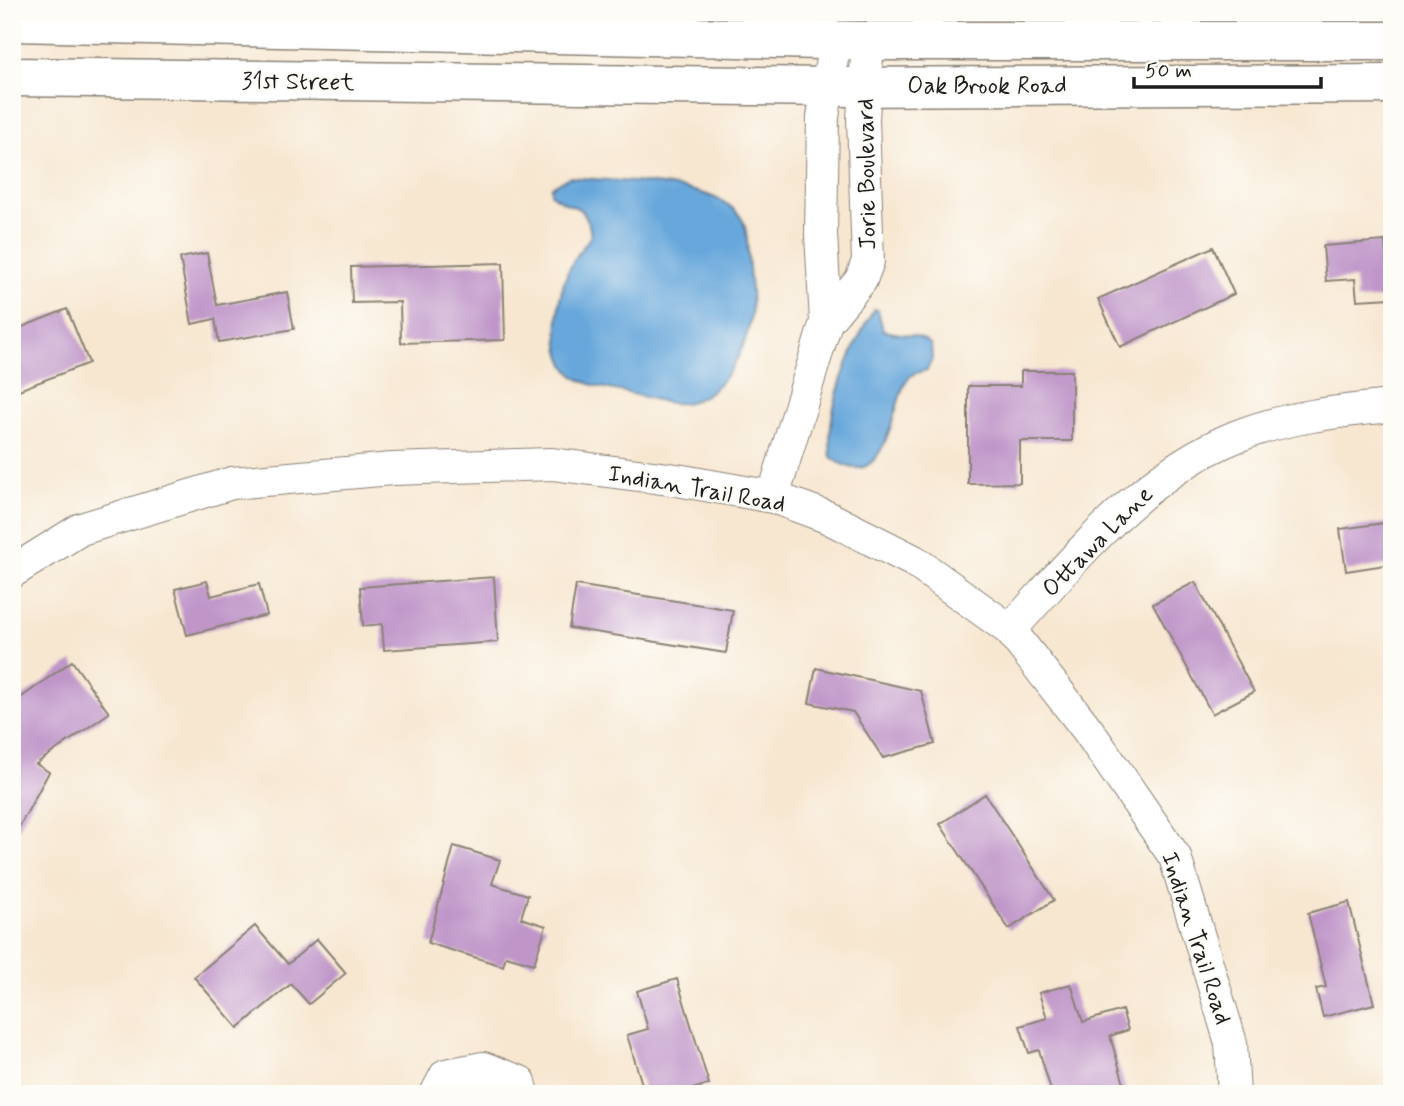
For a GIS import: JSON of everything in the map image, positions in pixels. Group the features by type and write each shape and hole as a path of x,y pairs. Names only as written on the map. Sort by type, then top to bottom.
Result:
{"main road":[{"path":"726,39 767,12"},
{"path":"934,12 990,41"},
{"path":"12,22 496,21"},
{"name":"Oak Brook Road","path":"496,21 591,37 726,39 851,26 990,41 1392,41"},
{"name":"31st Street","path":"12,77 583,84"},
{"name":"Oak Brook Road","path":"583,84 1392,84"}],"street":[{"name":"Jorie Boulevard","path":"826,322 861,280 868,261 868,207 863,165 847,86 851,26"},
{"name":"Jorie Boulevard","path":"773,497 826,322 821,234 823,117 847,86"},
{"name":"Ottawa Lane","path":"1010,630 1097,535 1143,491 1184,464 1234,437 1282,422 1392,405"},
{"name":"Indian Trail Road","path":"12,572 81,529 232,483 392,469 552,464 677,480 773,497 848,527 914,561 1010,630 1087,729 1175,857 1231,1043 1234,1094"},
{"path":"436,1094 446,1075 483,1068 520,1082 523,1094"}],"water":[{"path":"569,177 638,182 690,190 713,197 732,207 743,221 747,238 751,316 738,357 721,382 710,392 684,403 664,402 585,382 572,374 565,364 558,339 561,295 570,267 591,236 589,224 582,211 551,194 551,187"},
{"path":"874,309 878,310 883,330 926,341 931,345 932,359 927,370 914,374 907,380 883,447 874,460 863,467 849,467 831,457 832,419 848,361"}],"building":[{"path":"1385,241 1387,266 1392,265 1392,298 1357,300 1355,279 1326,281 1323,246"},
{"path":"1213,247 1234,294 1120,347 1098,299"},
{"path":"207,253 217,305 287,292 294,329 219,342 215,319 192,324 180,258"},
{"path":"503,263 505,340 401,343 400,302 352,303 351,267"},
{"path":"67,309 89,363 19,390 12,373 12,331"},
{"path":"1021,371 1072,371 1072,441 1020,441 1020,483 968,484 968,386 1021,386"},
{"path":"1392,522 1392,564 1346,571 1340,529"},
{"path":"494,577 498,642 384,650 382,624 363,626 360,587"},
{"path":"207,581 211,596 259,584 267,615 187,635 175,589"},
{"path":"1195,582 1254,692 1212,714 1153,604"},
{"path":"576,585 733,610 726,653 569,628"},
{"path":"72,661 109,713 36,764 49,772 12,840 12,704"},
{"path":"816,668 921,691 935,744 883,758 853,712 809,703"},
{"path":"985,794 1054,900 1009,929 940,824"},
{"path":"454,846 500,860 492,884 528,895 521,918 546,926 534,964 506,956 503,966 428,943"},
{"path":"1349,902 1374,1004 1323,1017 1316,989 1326,987 1308,913"},
{"path":"255,926 288,964 317,939 346,973 309,1004 291,984 238,1028 194,977"},
{"path":"677,979 709,1084 676,1094 645,1094 627,1035 648,1029 637,991"},
{"path":"1071,984 1083,1022 1122,1010 1128,1030 1110,1036 1127,1094 1052,1094 1039,1050 1029,1053 1020,1026 1047,1018 1039,993"}]}
